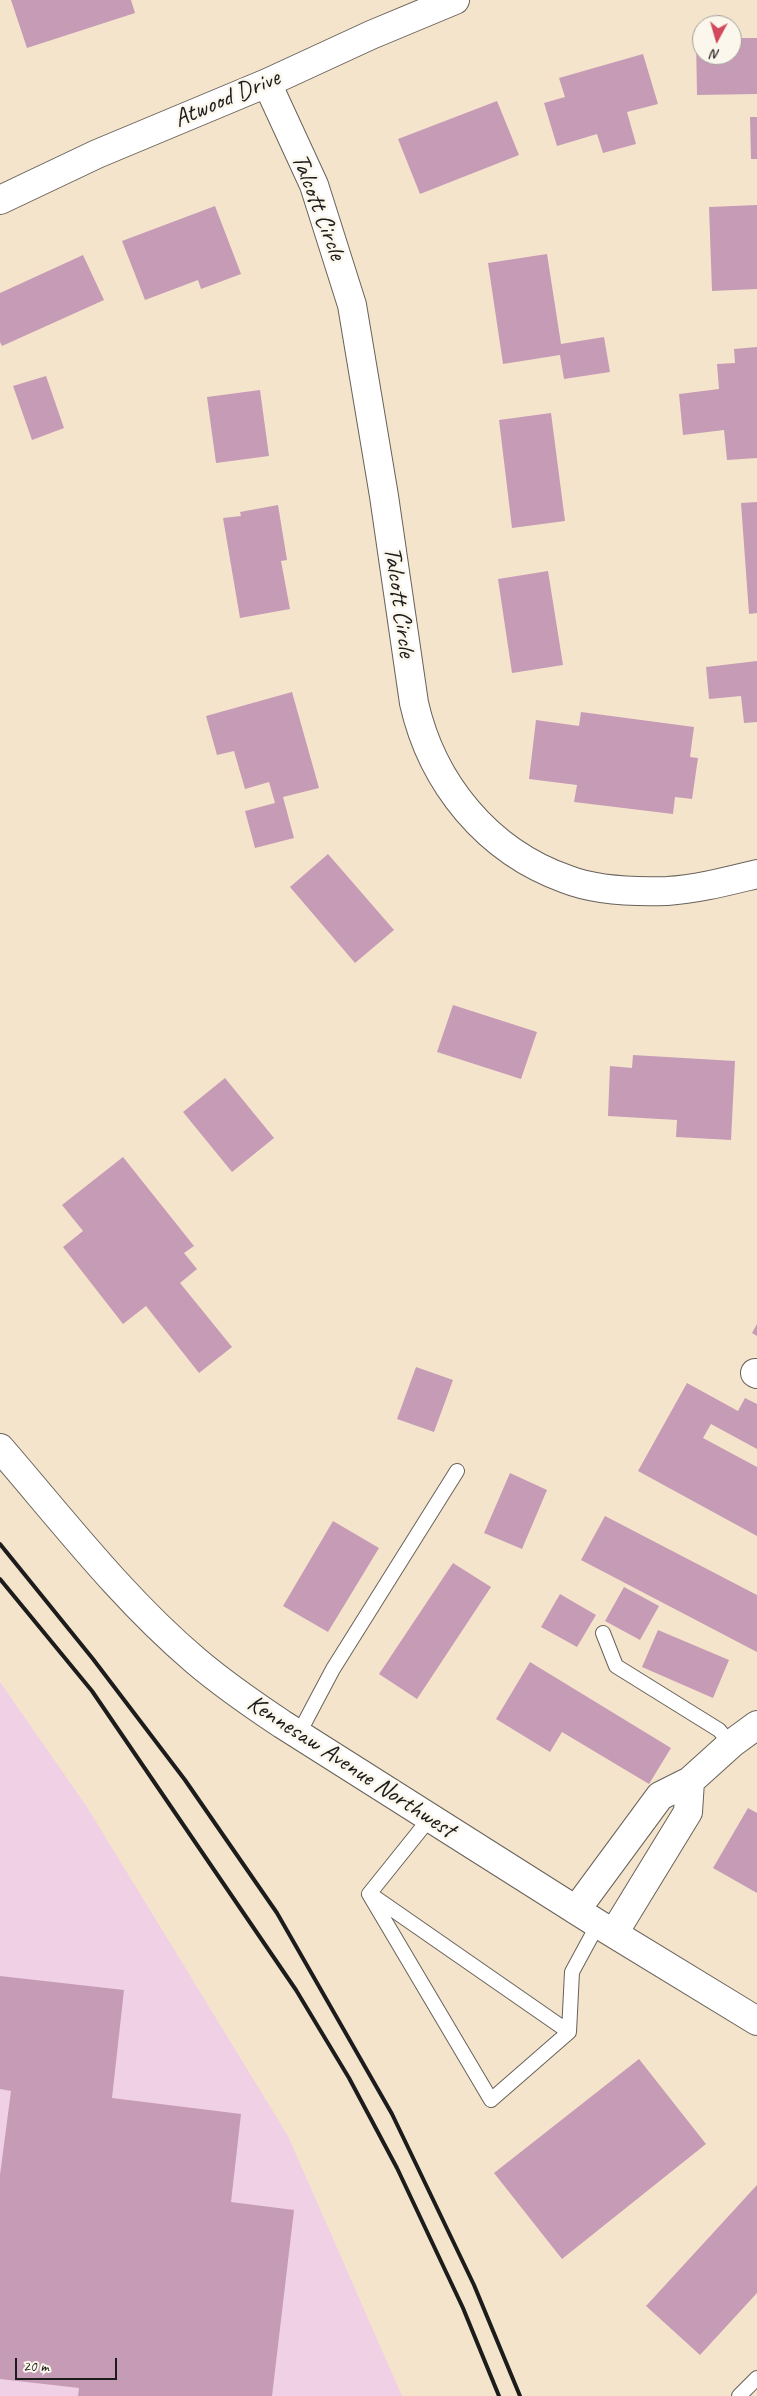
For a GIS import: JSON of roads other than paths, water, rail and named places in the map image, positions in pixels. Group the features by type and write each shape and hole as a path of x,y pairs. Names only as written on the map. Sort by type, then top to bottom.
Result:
{"street":[{"name":"Atwood Drive","path":"0,200 97,154 267,83 371,35 455,0"},
{"name":"Talcott Circle","path":"267,83 314,185 352,305 384,496 414,702 420,728 430,754 453,792 466,811 499,842 541,869 567,880 625,890 668,890 718,884 757,874"},
{"name":"Kennesaw Avenue Northwest","path":"0,1448 78,1541 157,1626 235,1693 298,1735 596,1922 757,2020"},
{"path":"596,1922 660,1796 690,1781 731,1744 757,1725"},
{"path":"596,1922 688,1812 690,1781"}],"lane":[{"path":"298,1735 333,1669 457,1471"},
{"path":"603,1633 616,1666 719,1730 731,1744"},
{"path":"369,1894 430,1818"},
{"path":"369,1894 491,2100 570,2032 572,1972 596,1922"},
{"path":"369,1894 570,2032"},
{"path":"740,2396 757,2378"}],"railway":[{"path":"0,1544 93,1659 185,1780 277,1913 392,2114 474,2285 520,2396"},
{"path":"0,1579 92,1691 296,1990 349,2078 397,2168 463,2308 499,2396"}]}
